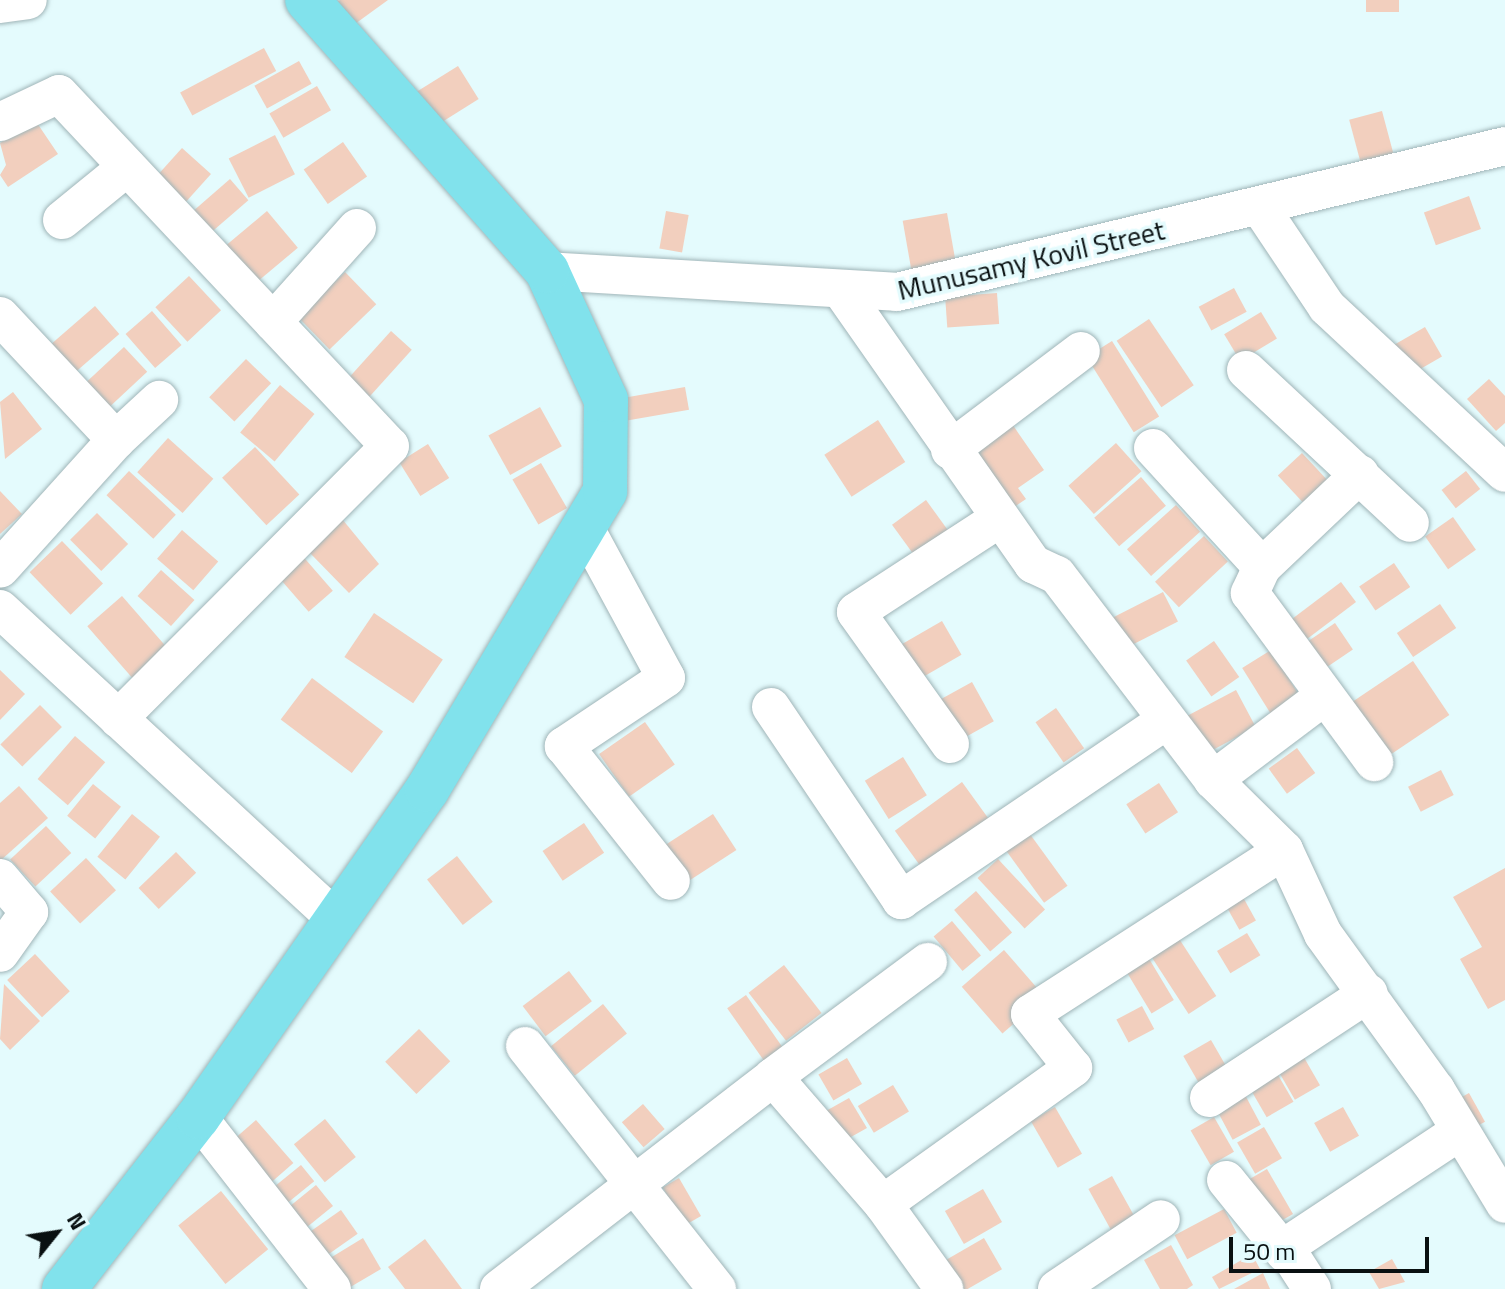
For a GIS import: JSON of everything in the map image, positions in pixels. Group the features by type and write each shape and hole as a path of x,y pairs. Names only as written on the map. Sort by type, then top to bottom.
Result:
{"main road":[{"path":"64,1289 198,1117 427,790 586,530 605,491 606,400 547,271 307,0"}],"street":[{"path":"0,4 28,0"},
{"path":"0,122 59,94 390,446 118,719"},
{"name":"Munusamy Kovil Street","path":"547,271 844,294 897,292 1505,146"},
{"path":"62,220 127,167"},
{"path":"1260,207 1327,307 1505,473"},
{"path":"273,322 357,228"},
{"path":"844,294 950,450 1033,564 1057,575 1213,780 1284,850 1323,934 1369,993 1505,1204"},
{"path":"0,316 116,440"},
{"path":"950,450 1081,351"},
{"path":"1246,370 1410,523"},
{"path":"0,569 116,440 159,400"},
{"path":"1153,448 1262,567"},
{"path":"1360,474 1262,567 1250,593 1322,698 1374,762"},
{"path":"950,744 856,612 1000,518"},
{"path":"586,530 666,678 564,746 671,881"},
{"path":"0,609 335,918"},
{"path":"1213,780 1322,698"},
{"path":"771,707 901,900 1167,720"},
{"path":"883,1204 1073,1068 1030,1014 1284,850"},
{"path":"0,878 29,912 0,953"},
{"path":"499,1289 773,1077 928,962"},
{"path":"1209,1098 1369,993"},
{"path":"525,1046 636,1182 717,1289"},
{"path":"773,1077 883,1204 944,1289"},
{"path":"198,1117 332,1289"},
{"path":"1285,1253 1292,1240 1460,1131"},
{"path":"1226,1180 1312,1289"},
{"path":"1057,1289 1161,1219"}],"building":[{"path":"340,0 388,0 348,29 332,6"},
{"path":"1366,0 1399,0 1399,12 1366,12"},
{"path":"264,48 276,71 192,116 180,93"},
{"path":"299,61 312,84 267,108 254,86"},
{"path":"458,66 479,99 433,128 412,95"},
{"path":"317,86 331,110 283,138 269,114"},
{"path":"1382,111 1394,156 1361,165 1349,120"},
{"path":"35,120 58,154 8,187 0,175 6,165 0,143"},
{"path":"275,135 295,174 249,198 229,159"},
{"path":"343,142 367,176 328,204 304,170"},
{"path":"182,148 211,174 182,206 153,180"},
{"path":"230,179 248,200 210,234 192,212"},
{"path":"1469,196 1481,229 1436,245 1424,212"},
{"path":"267,211 298,248 248,290 217,253"},
{"path":"666,211 689,215 682,252 659,248"},
{"path":"947,213 956,265 912,273 903,221"},
{"path":"345,272 376,304 330,350 298,317"},
{"path":"189,276 221,310 187,342 155,307"},
{"path":"1234,288 1247,312 1211,331 1199,307"},
{"path":"997,293 999,324 947,328 945,297"},
{"path":"95,306 119,334 73,374 49,346"},
{"path":"152,311 182,345 155,368 126,334"},
{"path":"1261,312 1277,339 1240,361 1224,334"},
{"path":"1149,319 1194,385 1161,407 1117,341"},
{"path":"1425,327 1442,356 1408,376 1391,346"},
{"path":"391,331 412,350 370,397 349,378"},
{"path":"1112,341 1159,416 1134,432 1087,357"},
{"path":"124,347 147,372 104,412 81,387"},
{"path":"246,359 271,383 234,421 209,397"},
{"path":"1489,379 1505,396 1505,423 1496,431 1467,399"},
{"path":"280,385 314,414 275,461 240,432"},
{"path":"685,387 689,410 617,422 613,400"},
{"path":"13,392 42,429 5,459 0,402"},
{"path":"540,407 562,446 510,475 488,436"},
{"path":"878,420 905,462 852,497 824,455"},
{"path":"1010,421 1044,470 1018,488 1026,499 1001,516 962,459"},
{"path":"168,438 213,479 183,513 137,472"},
{"path":"1116,443 1141,471 1094,514 1068,486"},
{"path":"428,444 449,478 420,496 399,462"},
{"path":"255,447 299,495 266,525 222,478"},
{"path":"1302,453 1334,487 1310,510 1278,476"},
{"path":"541,463 567,508 538,525 512,480"},
{"path":"129,471 176,515 153,539 106,495"},
{"path":"1466,471 1480,489 1456,508 1442,490"},
{"path":"1141,477 1166,506 1119,546 1094,518"},
{"path":"0,491 22,514 0,534"},
{"path":"926,500 951,534 917,559 892,525"},
{"path":"1176,505 1200,532 1151,576 1127,549"},
{"path":"97,513 128,544 101,571 70,540"},
{"path":"338,514 379,564 349,593 309,552"},
{"path":"1453,517 1476,550 1448,569 1425,537"},
{"path":"182,530 218,561 193,590 157,559"},
{"path":"1204,536 1228,562 1179,607 1155,582"},
{"path":"62,541 103,583 71,615 30,572"},
{"path":"300,553 333,591 309,612 276,574"},
{"path":"1394,563 1410,587 1375,611 1359,586"},
{"path":"161,570 194,600 171,626 138,596"},
{"path":"1341,582 1356,602 1302,643 1287,623"},
{"path":"1163,592 1178,621 1116,653 1101,624"},
{"path":"122,596 167,648 133,678 87,626"},
{"path":"1440,604 1456,628 1413,657 1397,633"},
{"path":"374,613 443,659 413,703 344,657"},
{"path":"942,621 962,655 916,681 896,648"},
{"path":"1335,623 1353,650 1322,670 1304,644"},
{"path":"1214,641 1239,677 1211,697 1186,661"},
{"path":"1271,650 1306,706 1277,724 1242,668"},
{"path":"1413,661 1449,715 1389,756 1352,702"},
{"path":"0,670 25,694 0,720"},
{"path":"312,678 383,732 352,773 281,720"},
{"path":"972,682 994,721 956,742 934,703"},
{"path":"1236,690 1256,727 1207,753 1187,716"},
{"path":"40,705 62,727 22,767 0,745"},
{"path":"1056,708 1084,748 1064,762 1036,722"},
{"path":"645,722 675,765 629,797 599,754"},
{"path":"75,736 105,762 68,805 38,779"},
{"path":"1297,748 1315,773 1287,794 1269,769"},
{"path":"903,757 927,795 889,819 865,781"},
{"path":"1441,770 1454,795 1421,812 1408,787"},
{"path":"962,782 993,825 926,874 895,831"},
{"path":"1159,783 1178,812 1145,834 1126,804"},
{"path":"93,784 121,807 95,839 67,816"},
{"path":"19,786 48,818 0,861 0,803"},
{"path":"132,814 160,837 125,879 97,857"},
{"path":"713,814 736,850 679,887 656,851"},
{"path":"584,823 604,853 563,881 543,851"},
{"path":"46,826 71,853 35,886 10,859"},
{"path":"1027,830 1068,886 1044,903 1004,847"},
{"path":"176,852 196,873 159,909 139,888"},
{"path":"457,856 493,902 463,925 427,879"},
{"path":"86,858 116,890 80,924 50,891"},
{"path":"998,859 1045,909 1025,929 978,878"},
{"path":"1505,868 1505,1000 1488,1009 1460,959 1482,947 1453,897"},
{"path":"1239,890 1256,921 1239,930 1222,899"},
{"path":"976,891 1012,933 990,952 954,910"},
{"path":"952,921 981,955 963,971 934,936"},
{"path":"1247,933 1260,955 1230,973 1217,951"},
{"path":"1176,934 1216,996 1189,1014 1148,952"},
{"path":"1004,950 1045,997 1002,1034 962,987"},
{"path":"1145,952 1174,1000 1152,1013 1123,965"},
{"path":"35,954 70,991 42,1017 7,980"},
{"path":"784,965 822,1013 786,1041 749,993"},
{"path":"569,971 592,1001 546,1036 523,1006"},
{"path":"4,984 40,1021 10,1050 0,1039"},
{"path":"746,995 784,1050 766,1063 727,1008"},
{"path":"603,1004 627,1034 575,1076 551,1046"},
{"path":"1142,1006 1154,1029 1129,1043 1116,1020"},
{"path":"419,1029 450,1061 416,1094 385,1062"},
{"path":"1211,1040 1230,1073 1202,1089 1183,1056"},
{"path":"1302,1054 1320,1085 1295,1100 1277,1068"},
{"path":"847,1058 862,1084 833,1100 818,1074"},
{"path":"1274,1068 1294,1102 1267,1117 1247,1084"},
{"path":"893,1085 909,1112 874,1133 858,1106"},
{"path":"1244,1093 1261,1125 1233,1140 1216,1108"},
{"path":"1469,1093 1485,1122 1466,1133 1450,1104"},
{"path":"849,1098 867,1128 842,1142 817,1116"},
{"path":"643,1104 665,1129 644,1147 622,1122"},
{"path":"1055,1107 1082,1154 1058,1168 1031,1121"},
{"path":"1343,1107 1359,1136 1330,1152 1314,1123"},
{"path":"1214,1117 1234,1152 1211,1165 1191,1130"},
{"path":"325,1119 356,1157 325,1182 294,1144"},
{"path":"256,1120 293,1163 268,1185 231,1142"},
{"path":"1264,1127 1282,1158 1255,1174 1237,1142"},
{"path":"301,1165 314,1181 280,1209 267,1193"},
{"path":"1267,1169 1293,1214 1270,1227 1244,1182"},
{"path":"1112,1176 1135,1217 1111,1230 1088,1189"},
{"path":"679,1178 701,1216 685,1226 663,1188"},
{"path":"316,1185 333,1206 297,1235 280,1214"},
{"path":"983,1189 1002,1222 964,1244 945,1211"},
{"path":"221,1191 268,1249 225,1284 178,1226"},
{"path":"1224,1209 1237,1233 1187,1259 1175,1235"},
{"path":"341,1210 358,1234 319,1261 302,1237"},
{"path":"363,1238 381,1269 347,1289 322,1263"},
{"path":"984,1238 1002,1269 964,1289 947,1260"},
{"path":"425,1239 462,1289 405,1289 388,1267"},
{"path":"1171,1245 1193,1285 1187,1289 1160,1289 1144,1260"},
{"path":"1252,1254 1260,1269 1219,1289 1212,1277"},
{"path":"1392,1259 1405,1282 1379,1289 1369,1272"},
{"path":"1263,1273 1270,1289 1234,1289"}]}
